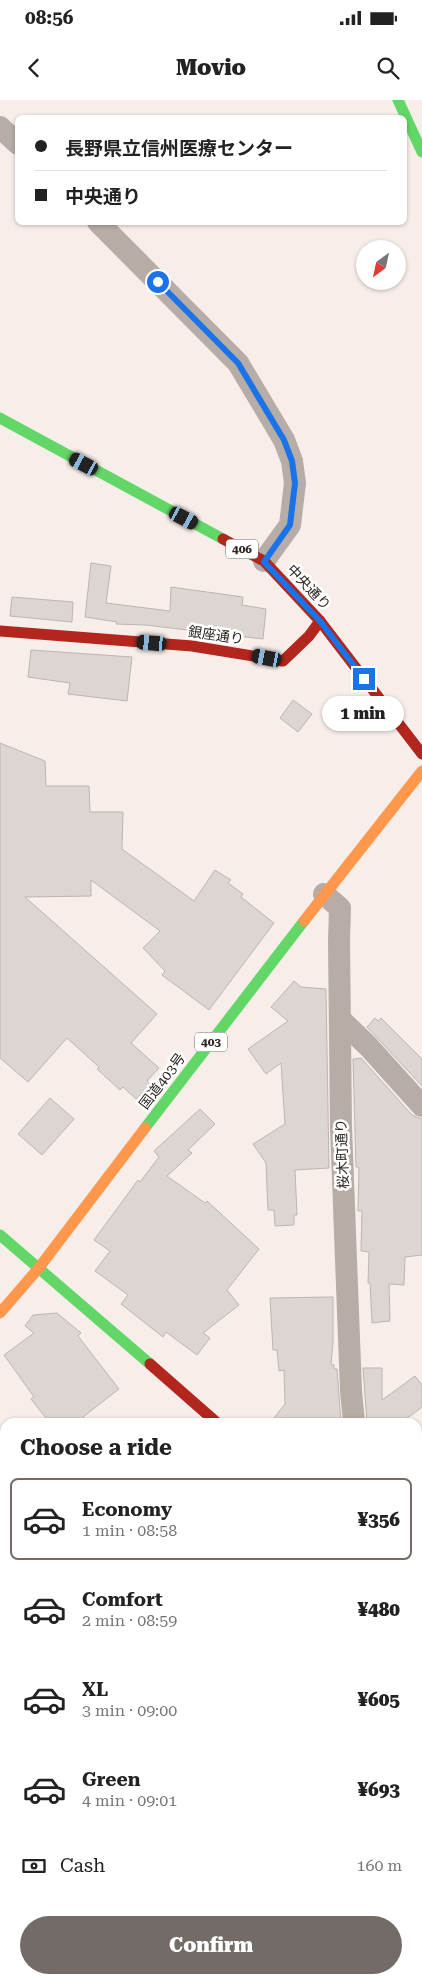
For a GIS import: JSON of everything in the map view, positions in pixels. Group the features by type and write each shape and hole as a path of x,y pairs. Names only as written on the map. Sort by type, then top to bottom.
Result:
{"main road":[{"path":"398,100 405,115"},
{"path":"407,120 422,152"},
{"name":"中央通り","path":"0,418 264,562 320,621 422,754"},
{"name":"銀座通り","path":"0,631 44,636 192,646 236,652 283,662 309,636 320,621"},
{"name":"国道403号","path":"0,1313 38,1269 324,894 422,771"},
{"path":"0,1235 211,1418"}],"street":[{"path":"0,127 15,141"},
{"path":"101,225 238,363 284,440 292,461 295,483 290,525 264,562"},
{"name":"桜木町通り","path":"324,894 340,908 338,941 341,1147 350,1390 354,1418"},
{"path":"340,1019 368,1046 422,1106"}],"building":[{"path":"91,563 111,566 106,603 170,611 171,587 243,597 242,605 266,609 263,639 145,625 116,624 117,622 85,617"},
{"path":"12,597 73,602 72,622 10,616"},
{"path":"31,650 132,657 127,701 68,694 70,683 28,677"},
{"path":"293,700 312,714 298,732 280,718"},
{"path":"0,743 45,761 46,786 89,786 90,812 123,812 122,849 194,901 215,870 231,880 228,883 243,894 241,897 274,923 209,1010 162,975 165,971 143,948 160,931 91,880 91,896 25,897 157,1014 131,1043 159,1068 147,1081 150,1084 136,1099 123,1087 120,1090 97,1069 99,1067 67,1038 28,1082 0,1058"},
{"path":"294,981 301,987 326,989 329,1168 295,1170 297,1215 294,1215 294,1225 275,1226 274,1210 268,1210 266,1163 253,1144 285,1124 281,1063 266,1074 248,1049 288,1021 271,1007"},
{"path":"375,1018 378,1021 381,1018 422,1059 422,1086 367,1027"},
{"path":"361,1058 412,1115 422,1119 422,1255 405,1257 404,1285 389,1284 390,1321 372,1323 370,1283 368,1283 369,1252 361,1251 362,1211 358,1211 359,1167 356,1167 353,1059"},
{"path":"50,1098 74,1119 42,1155 18,1134"},
{"path":"200,1109 215,1124 188,1150 192,1153 167,1176 205,1203 207,1201 259,1249 227,1290 239,1305 203,1333 210,1338 197,1355 166,1332 163,1337 121,1304 128,1295 95,1271 110,1251 94,1240 138,1180 140,1182 159,1157 154,1151"},
{"path":"333,1297 331,1364 334,1365 334,1369 337,1369 341,1418 274,1418 285,1404 284,1370 279,1371 277,1350 273,1350 270,1298"},
{"path":"57,1313 81,1333 78,1336 119,1389 84,1418 46,1418 31,1399 34,1397 4,1355 34,1333 25,1326 33,1315"},
{"path":"363,1368 382,1368 382,1400 415,1376 422,1385 422,1407 407,1418 367,1418"}],"traffic: fast":[{"path":"398,100 405,115"},
{"path":"407,120 422,152"},
{"path":"0,418 223,539"},
{"path":"145,1128 304,921"},
{"path":"0,1235 150,1364"}],"traffic: slow":[{"path":"304,921 422,771"},
{"path":"0,1313 38,1269 145,1128"}],"traffic: jam":[{"path":"223,539 264,561 320,621 422,754"},
{"path":"0,631 192,646 283,661 309,636 320,621"},
{"path":"150,1364 211,1418"}],"route":[{"path":"158,282 238,363 284,440 292,461 295,483 294,503 290,525 264,562 320,621 364,679"}]}
